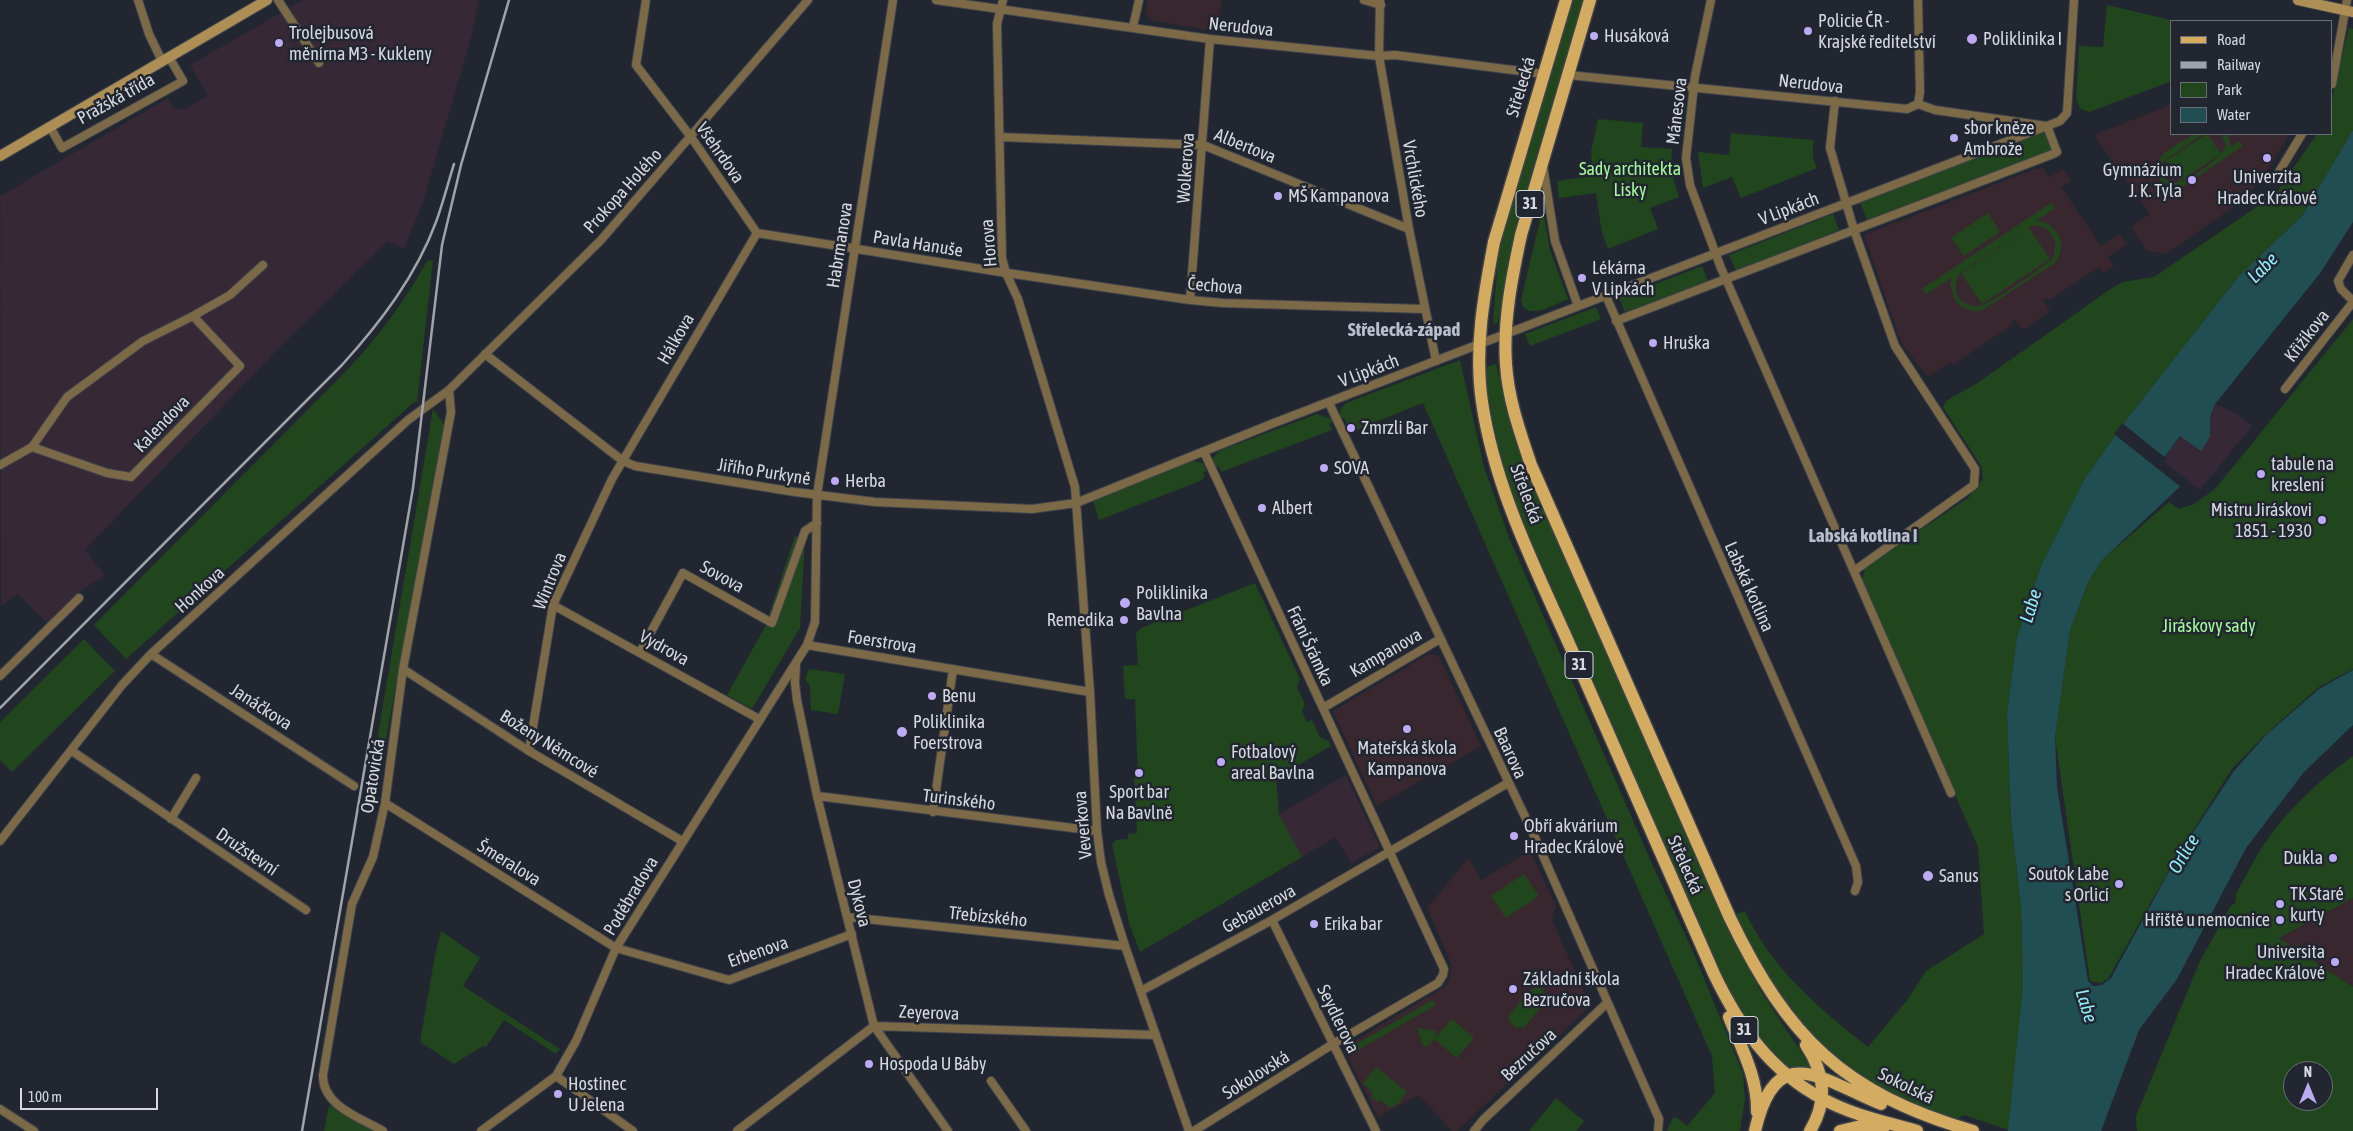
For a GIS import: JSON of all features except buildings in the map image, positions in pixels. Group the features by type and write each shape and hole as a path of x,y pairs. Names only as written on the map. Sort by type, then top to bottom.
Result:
{"main road":[{"name":"Střelecká","path":"1566,0 1494,242 1479,346 1482,402 1499,476 1512,512 1714,974 1728,1004 1747,1034 1765,1056 1788,1077"},
{"name":"Střelecká","path":"1590,0 1542,161 1513,273 1505,335 1506,365 1514,416 1531,465 1730,918 1754,965 1782,1009 1804,1036 1830,1061"},
{"name":"Střelecká","path":"1714,974 1755,1086 1757,1106 1755,1131"},
{"path":"1782,1009 1813,1056 1822,1076 1823,1099 1819,1114 1810,1131"},
{"name":"Sokolská","path":"1830,1061 1855,1080 1883,1097 1940,1122 1973,1131"},
{"path":"1755,1131 1765,1096 1775,1084 1788,1077 1808,1073 1822,1076 1884,1106 1940,1122"},
{"name":"31","path":"1788,1077 1823,1099"},
{"name":"Sokolská","path":"1823,1099 1848,1110 1916,1131"},
{"path":"1840,1131 1871,1126 1916,1131"}],"street":[{"path":"138,0 149,34 166,59"},
{"name":"Pražská třída","path":"0,156 267,0"},
{"path":"278,0 319,63"},
{"name":"Všehrdova","path":"646,0 636,65 691,137 756,233"},
{"name":"Prokopa Holého","path":"449,390 601,240 808,0"},
{"name":"Habrmanova","path":"817,523 817,495 893,0"},
{"name":"Nerudova","path":"936,0 1210,39 1379,56 1395,54 1544,74"},
{"name":"Horova","path":"1003,0 997,24 1002,258 1006,273 1018,299 1075,487 1076,502"},
{"path":"1133,28 1139,0"},
{"path":"1364,0 1380,2"},
{"name":"Mánesova","path":"1711,0 1694,87 1686,158 1688,174 1727,280"},
{"path":"1918,0 1920,92 1918,104"},
{"name":"V Lipkách","path":"1076,502 1578,306 2060,121 2067,113 2074,0"},
{"path":"2298,0 2348,8 2333,79"},
{"name":"Vrchlického","path":"1380,2 1379,56 1409,229 1436,361"},
{"name":"Wolkerova","path":"1190,300 1210,39"},
{"name":"Pražská třída","path":"50,127 62,148 183,81 166,59"},
{"name":"Nerudova","path":"1568,75 1907,109 1918,104 1935,110 2047,126"},
{"path":"1835,101 1830,148 1854,230 1895,346 1975,469 1976,476 1974,485 1854,571"},
{"path":"1616,321 2053,154 2057,152 2047,126"},
{"path":"2274,180 2301,135"},
{"name":"Albertova","path":"1000,137 1203,145 1409,229"},
{"name":"Střelecká","path":"1542,161 1554,241 1578,306"},
{"path":"756,233 855,249"},
{"name":"Hálkova","path":"623,460 756,233"},
{"name":"Pavla Hanuše","path":"855,249 1006,273"},
{"path":"2353,255 2340,275 2339,285 2353,302"},
{"path":"0,465 32,447 67,397 143,341 194,316 230,295 263,265"},
{"name":"Čechova","path":"1006,273 1190,300 1223,303 1424,309"},
{"path":"1727,280 1951,793"},
{"name":"Labská kotlina","path":"1606,296 1856,866 1858,882 1855,891"},
{"name":"Křižíkova","path":"2285,389 2353,302"},
{"name":"Kalendova","path":"32,447 107,473 131,477 240,366 194,316"},
{"name":"Jiřího Purkyně","path":"485,354 623,460 635,466 817,495 875,502 1032,509 1076,502"},
{"name":"Honkova","path":"0,841 72,752 122,685 151,654 408,420 449,390"},
{"name":"Opatovická","path":"383,1131 330,1098 324,1088 323,1075 352,904 373,857 385,803 403,669 451,412 449,390"},
{"name":"Baarova","path":"1329,403 1549,870 1659,1119 1658,1131"},
{"name":"Fráni Šrámka","path":"1204,452 1322,708 1391,852"},
{"name":"Wintrova","path":"529,751 553,605 612,479 623,460"},
{"name":"Veverkova","path":"1076,502 1090,692 1097,831 1109,895 1189,1131"},
{"name":"Sovova","path":"640,652 683,573 772,623 805,531 817,523"},
{"name":"Poděbradova","path":"481,1131 556,1076 576,1041 616,948 807,645 815,622 817,523"},
{"path":"0,676 79,598"},
{"name":"Vydrova","path":"553,605 759,719"},
{"name":"Kampanova","path":"1322,708 1440,639"},
{"name":"Foerstrova","path":"807,645 1090,692"},
{"name":"Janáčkova","path":"151,654 354,786"},
{"name":"Dykova","path":"796,662 795,684 797,700 817,796 874,1026 948,1131"},
{"name":"Boženy Němcové","path":"403,669 529,751 682,841"},
{"path":"933,812 953,669"},
{"name":"Družstevní","path":"72,752 306,910"},
{"path":"171,819 196,778"},
{"name":"Gebauerova","path":"1141,991 1272,920 1508,783"},
{"name":"Turinského","path":"817,796 1097,831"},
{"name":"Šmeralova","path":"385,803 616,948"},
{"path":"1333,1044 1438,982 1443,975 1442,965 1391,852"},
{"name":"Třebízského","path":"848,917 1126,946"},
{"name":"Seydlerova","path":"1272,920 1376,1131"},
{"name":"Erbenova","path":"616,948 729,980 852,934"},
{"name":"Bezručova","path":"1474,1131 1489,1114 1607,1003"},
{"name":"Zeyerova","path":"737,1131 874,1026 1156,1035"},
{"name":"Sokolovská","path":"1194,1131 1333,1044"},
{"path":"556,1076 634,1131"},
{"path":"991,1080 1026,1131"},
{"path":"0,1109 34,1131"}],"shaded area":[{"path":"303,0 479,0 472,34 423,202 404,249 388,241 279,348 85,550 104,575 80,592 48,624 18,594 1,606 0,196 168,98 174,109 182,110 208,96 190,65"},
{"path":"1148,0 1221,0 1218,32 1150,20 1145,13"},
{"name":"Gymnázium J. K. Tyla","path":"2170,105 2170,135 2288,135 2264,176 2242,201 2166,254 2147,251 2131,227 2150,214 2094,135"},
{"path":"2043,168 2049,177 2063,169 2071,181 2061,187 2101,246 2120,234 2127,244 2108,257 2114,266 2104,273 2099,267 2049,300 2047,298 2043,300 2050,311 2023,330 2015,319 2012,322 2013,324 1953,365 1950,362 1928,377 1903,345 1864,235 2035,169"},
{"path":"2215,404 2235,413 2252,426 2200,490 2161,463 2181,436 2200,451 2210,437 2210,417"},
{"name":"Mateřská škola Kampanova","path":"1433,654 1439,657 1481,746 1377,806 1333,711 1427,655"},
{"path":"1346,775 1380,847 1352,863 1335,837 1302,857 1279,814"},
{"name":"Základní škola Bezručova","path":"1530,851 1556,906 1552,920 1587,999 1587,1009 1457,1131 1452,1131 1419,1095 1378,1117 1346,1053 1353,1042 1446,986 1450,979 1451,963 1427,908 1469,858 1481,880"},
{"name":"Universita Hradec Králové","path":"2353,898 2353,987 2279,938"}],"green space":[{"path":"1571,0 1585,0 1501,311 1497,323 1493,324 1499,244"},
{"path":"2107,5 2171,20 2170,82 2089,112 2081,109 2076,100 2079,46 2103,47"},
{"path":"2349,28 2353,29 2353,130 2302,216 2239,276 2127,419 2084,480 2042,564 2017,637 2007,713 2011,819 2021,907 2023,985 2009,1130 1964,1115 1955,1120 1913,1103 1872,1083 1829,1051 1796,1016 1768,977 1734,915 1745,911 1768,951 1798,987 1868,1047 1908,999 1926,971 1984,934 1978,847 1862,583 1865,567 1968,498 1983,479 1981,466 1943,407 1946,401 1979,382 2109,290 2123,282 2154,277 2261,204 2266,196 2274,196 2316,135 2333,135 2333,94"},
{"name":"Sady architekta Lisky","path":"1598,119 1643,123 1641,147 1672,149 1671,161 1679,197 1650,208 1658,229 1608,249 1602,233 1596,193 1559,198 1557,181 1593,176 1591,152"},
{"path":"2045,129 2052,150 1867,220 1860,202"},
{"name":"Sady architekta Lisky","path":"1731,133 1814,140 1813,154 1817,168 1741,198 1732,177 1703,188 1698,152 1729,155"},
{"path":"2192,135 2202,135 2163,162 2162,175 2170,183 2184,180 2202,170 2218,157 2226,145 2221,135 2228,135 2231,147 2239,141 2243,146 2184,186 2178,188 2166,185 2158,178 2156,172 2159,160 2170,149"},
{"path":"2205,135 2208,135 2221,154 2180,181 2166,161"},
{"path":"2051,203 2055,208 2037,220 2051,226 2059,236 2061,249 2055,263 1981,311 1967,309 1957,302 1952,292 1951,278 1926,294 1922,289","holes":["2032,226 2039,226 2049,231 2055,241 2055,253 2052,259 1986,304 1973,306 1960,300 1956,291 1956,285 1961,272"]},
{"path":"1988,213 2000,232 1964,256 1951,238"},
{"path":"1833,214 1839,230 1736,271 1729,255"},
{"path":"1541,216 1544,216 1550,250 1568,299 1545,309 1533,311 1523,307 1521,300"},
{"path":"2029,228 2050,259 1982,304 1961,273"},
{"path":"433,260 417,402 413,403 126,659 94,625 347,370 390,318 410,290 427,261"},
{"path":"1702,266 1708,281 1625,312 1619,298"},
{"path":"1596,307 1601,319 1530,346 1525,334"},
{"name":"Jiráskovy sady","path":"2353,319 2353,669 2319,687 2266,734 2232,769 2177,856 2108,979 2101,983 2090,981 2055,737 2070,630 2088,582 2102,560 2169,502 2179,509 2194,504 2215,489"},
{"path":"1460,360 1484,467 1510,540 1657,875 1692,949 1743,1074 1745,1099 1740,1131 1667,1131 1673,1117 1687,1126 1715,1093 1712,1056 1423,403 1351,432 1344,418 1341,419 1340,410 1346,403"},
{"path":"1496,364 1516,443 1723,919 1760,990 1811,1067 1789,1069 1753,1029 1724,983 1520,516 1503,461 1490,405 1486,367"},
{"path":"433,409 444,424 379,777 370,782"},
{"path":"1317,414 1331,419 1333,422 1329,424 1332,430 1221,472 1219,466 1215,468 1213,458 1219,451"},
{"path":"1193,461 1203,463 1207,471 1203,472 1205,476 1200,481 1099,520 1093,500"},
{"path":"795,536 805,539 800,628 752,709 727,695 765,627"},
{"name":"Fotbalový areal Bavlna","path":"1255,583 1300,679 1297,687 1305,704 1302,711 1307,722 1312,720 1320,737 1329,742 1331,746 1276,778 1279,814 1302,857 1140,952 1129,923 1112,844 1116,840 1128,839 1128,834 1137,833 1134,778 1138,777 1135,699 1125,699 1123,666 1138,665 1136,634 1141,628"},
{"path":"84,639 115,671 12,772 0,760 0,722"},
{"path":"809,669 845,674 838,714 811,710 810,686 805,679"},
{"path":"2353,756 2353,898 2279,938 2353,987 2353,1131 2137,1131 2136,1116 2200,961 2230,907 2236,902 2236,894 2258,853 2285,817 2318,784"},
{"path":"1524,874 1539,896 1506,918 1491,896"},
{"path":"441,931 480,958 463,986 560,1049 556,1054 504,1020 486,1047 483,1046 454,1064 420,1042"},
{"path":"1541,988 1545,993 1545,1002 1525,1027 1516,1028 1510,1022 1509,1016 1529,991"},
{"path":"1433,1000 1436,1005 1353,1053 1349,1048"},
{"path":"1452,1019 1474,1038 1457,1058 1434,1039 1429,1045 1423,1047 1417,1028 1436,1031 1435,1038"},
{"path":"1376,1067 1407,1092 1398,1104 1390,1108 1380,1100 1377,1102 1371,1097 1373,1094 1363,1083"},
{"path":"1556,1098 1584,1121 1576,1131 1529,1131"},
{"path":"329,1105 373,1131 324,1131"}],"water":[{"path":"2353,130 2353,222 2321,272 2215,404 2210,417 2210,437 2201,451 2180,436 2161,462 2186,481 2102,560 2088,582 2070,630 2055,737 2057,787 2088,981 2093,986 2102,985 2111,978 2178,855 2234,771 2267,734 2319,689 2353,670 2353,725 2304,772 2246,848 2177,979 2139,1030 2101,1131 2008,1131 2023,985 2021,907 2011,819 2007,713 2017,637 2042,564 2084,480 2127,419 2239,276 2302,216"}],"pier":[{"path":"2122,423 2167,459 2164,462 2188,480 2188,483 2182,488 2114,434"}],"railway":[{"path":"302,1131 413,488 442,245 461,165 509,0"},
{"path":"0,708 342,365 370,333 396,298 428,242 454,164"}],"place":[{"name":"Policie ČR - Krajské ředitelství","path":"1808,31"},
{"name":"Husáková","path":"1594,36"},
{"name":"Poliklinika I","path":"1972,39"},
{"name":"Trolejbusová měnírna M3 - Kukleny","path":"279,43"},
{"name":"sbor kněze Ambrože","path":"1954,138"},
{"name":"Univerzita Hradec Králové","path":"2267,158"},
{"name":"Gymnázium J. K. Tyla","path":"2192,180"},
{"name":"MŠ Kampanova","path":"1278,196"},
{"name":"Lékárna V Lipkách","path":"1582,278"},
{"name":"Hruška","path":"1653,343"},
{"name":"Zmrzli Bar","path":"1351,428"},
{"name":"SOVA","path":"1324,468"},
{"name":"tabule na kreslení","path":"2261,474"},
{"name":"Herba","path":"835,481"},
{"name":"Albert","path":"1262,508"},
{"name":"Mistru Jiráskovi 1851 - 1930","path":"2322,520"},
{"name":"Poliklinika Bavlna","path":"1125,603"},
{"name":"Remedika","path":"1124,620"},
{"name":"Benu","path":"932,696"},
{"name":"Mateřská škola Kampanova","path":"1407,729"},
{"name":"Poliklinika Foerstrova","path":"902,732"},
{"name":"Fotbalový areal Bavlna","path":"1221,762"},
{"name":"Sport bar Na Bavlně","path":"1139,773"},
{"name":"Obří akvárium Hradec Králové","path":"1514,836"},
{"name":"Dukla","path":"2333,858"},
{"name":"Sanus","path":"1928,876"},
{"name":"Soutok Labe s Orlicí","path":"2119,884"},
{"name":"TK Staré kurty","path":"2280,904"},
{"name":"Hřiště u nemocnice","path":"2280,920"},
{"name":"Erika bar","path":"1314,924"},
{"name":"Universita Hradec Králové","path":"2335,962"},
{"name":"Základní škola Bezručova","path":"1513,989"},
{"name":"Hospoda U Báby","path":"869,1064"},
{"name":"Hostinec U Jelena","path":"558,1094"}],"district":[{"name":"Střelecká-západ","path":"1404,330"},
{"name":"Labská kotlina I","path":"1863,536"}],"water label":[{"name":"Labe","path":"2263,268"},
{"name":"Labe","path":"2031,606"},
{"name":"Orlice","path":"2184,854"},
{"name":"Labe","path":"2086,1006"}]}
